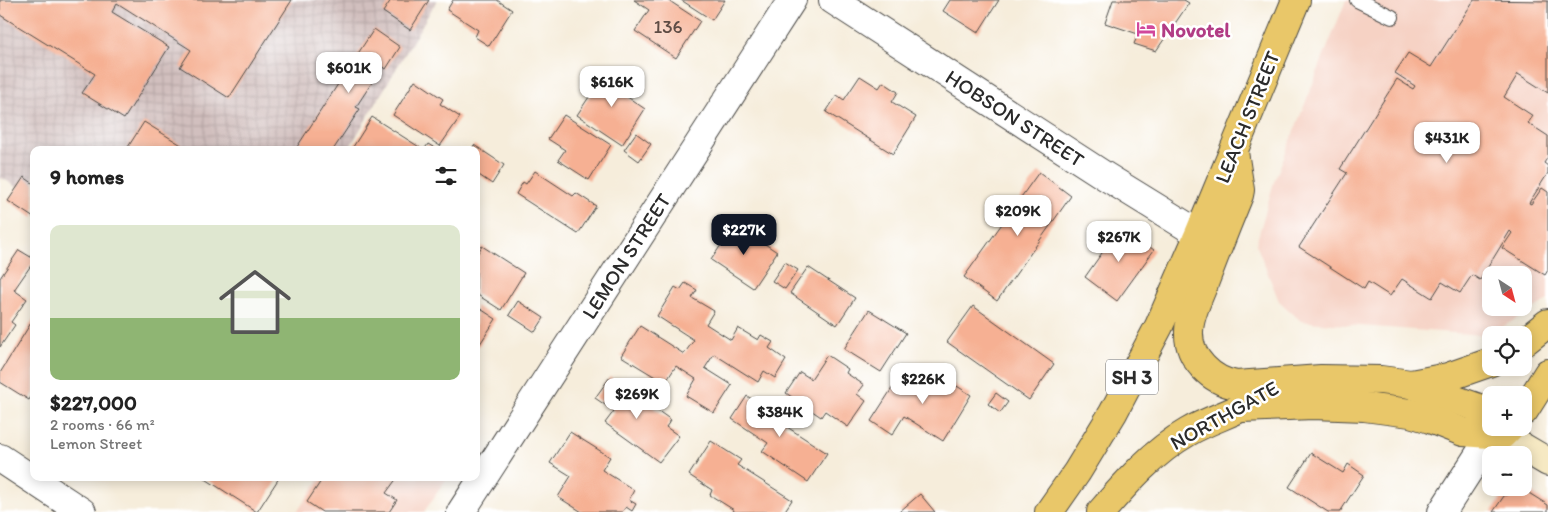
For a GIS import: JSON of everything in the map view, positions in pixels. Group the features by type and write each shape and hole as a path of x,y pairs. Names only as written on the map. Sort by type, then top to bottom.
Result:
{"highway":[{"name":"LEACH STREET","path":"1199,234 1296,0"},
{"path":"1234,150 1240,190 1193,311 1188,332 1189,340 1200,364 1219,380 1236,385 1286,381"},
{"name":"SH 3","path":"1049,512 1077,472 1113,413 1159,326 1199,234"},
{"path":"1532,336 1548,323"},
{"name":"NORTHGATE","path":"1101,512 1148,461 1186,432 1243,408 1286,381 1381,380 1411,384 1448,377 1482,365"},
{"path":"1532,398 1548,373"},
{"path":"1411,384 1479,408 1482,411"},
{"path":"1243,408 1364,406 1410,413 1463,432 1482,430"}],"main road":[{"path":"1511,436 1548,462"}],"street":[{"name":"LEMON STREET","path":"461,512 792,0"},
{"name":"HOBSON STREET","path":"833,0 1096,170 1199,234"},
{"path":"1442,512 1482,450 1493,436"},
{"path":"0,458 30,478"},
{"path":"35,481 82,512"}],"lane":[{"path":"1357,0 1392,17"}],"shaded area":[{"path":"0,0 437,0 350,146 30,146 30,195 0,178"},
{"path":"1346,0 1548,0 1548,300 1532,309 1532,266 1482,266 1482,316 1521,316 1504,326 1482,326 1482,335 1301,321 1279,301 1256,244 1274,182"},
{"path":"318,481 445,481 424,512 297,512"},
{"path":"1532,492 1548,503 1548,512 1491,512 1501,496 1532,496"}],"building":[{"path":"0,0 292,0 229,98 180,67 191,50 117,3 112,12 169,47 124,119 82,93 95,74 0,15"},
{"path":"391,0 429,0 410,30 383,12"},
{"path":"453,0 497,0 512,10 489,46 475,37 478,30 447,10"},
{"path":"634,0 668,0 700,21 676,58 635,31 649,10"},
{"path":"681,0 725,0 712,20"},
{"path":"950,0 999,0 978,33 943,11"},
{"name":"Novotel","path":"1113,0 1184,0 1189,3 1156,51 1134,44 1138,34 1105,23"},
{"path":"1474,0 1548,1 1548,93 1518,74 1504,97 1533,116 1528,123 1548,136 1548,157 1544,163 1548,166 1548,173 1529,203 1531,204 1542,188 1548,192 1548,270 1545,275 1502,248 1512,233 1510,231 1489,266 1482,266 1482,277 1480,280 1472,275 1460,293 1442,282 1432,298 1402,279 1390,296 1368,282 1364,289 1299,247 1347,173 1340,169 1397,79 1413,89 1415,86 1395,73 1408,53 1431,67"},
{"path":"374,29 400,47 386,69 382,67 356,107 360,109 336,146 298,146"},
{"path":"607,70 633,86 626,96 645,109 622,145 577,115"},
{"path":"860,76 879,88 883,82 898,92 892,102 916,117 893,154 826,112 837,95 844,100"},
{"path":"415,80 443,99 440,104 460,117 440,146 393,115"},
{"path":"564,115 611,145 589,180 558,160 565,150 548,139"},
{"path":"372,117 418,146 354,146"},
{"path":"144,122 183,146 129,146"},
{"path":"636,133 651,144 639,161 624,150"},
{"path":"480,149 504,165 492,184 480,176"},
{"path":"535,171 573,196 576,193 596,206 578,234 516,194 523,182 526,184"},
{"path":"1039,172 1071,196 997,301 964,277"},
{"path":"24,177 30,181 30,215 8,201"},
{"path":"735,224 777,252 753,288 711,260"},
{"path":"1121,226 1154,250 1117,301 1085,277"},
{"path":"482,246 524,273 501,310 480,297 480,249"},
{"path":"19,250 30,257 30,267 14,290 27,299 11,322 15,325 0,347 0,278"},
{"path":"785,262 798,270 785,289 772,281"},
{"path":"808,267 855,298 837,325 790,293"},
{"path":"685,283 697,290 692,298 714,311 706,324 731,340 738,328 758,340 761,335 773,342 769,348 786,360 775,378 764,371 758,382 714,354 705,368 732,385 714,413 686,396 696,379 676,366 665,383 621,356 640,326 684,354 694,340 657,316 675,287 680,290"},
{"path":"518,301 544,318 535,332 509,315"},
{"path":"973,306 1054,364 1029,400 947,342"},
{"path":"480,309 496,319 480,344"},
{"path":"869,310 906,333 881,372 844,349"},
{"path":"30,324 29,400 0,382 0,373"},
{"path":"827,355 848,369 846,373 864,385 857,394 866,401 848,427 825,411 821,417 786,393 800,372 811,379"},
{"path":"930,369 971,395 943,441 904,416 892,435 871,421 900,376 918,388"},
{"path":"610,377 671,420 666,427 679,436 659,462 605,423 614,411 595,398"},
{"path":"996,393 1008,402 1000,413 988,404"},
{"path":"747,396 759,404 763,399 790,416 784,425 827,453 808,482 762,451 768,443 732,419"},
{"path":"570,432 610,457 602,470 634,490 629,500 636,504 632,511 626,507 622,512 582,512 558,497 571,476 550,463"},
{"path":"711,441 741,460 737,465 792,500 784,512 733,512 734,510 710,495 712,490 689,475"},
{"path":"1311,453 1343,473 1348,464 1364,475 1340,512 1328,512 1289,487"},
{"path":"209,481 277,481 257,512"},
{"path":"321,481 395,481 386,493 397,500 389,512 322,512 307,502"},
{"path":"920,494 935,512 899,512"},
{"path":"1532,495 1548,505 1548,512 1493,512 1504,496"}],"place":[{"name":"Novotel","path":"1146,29"}]}
